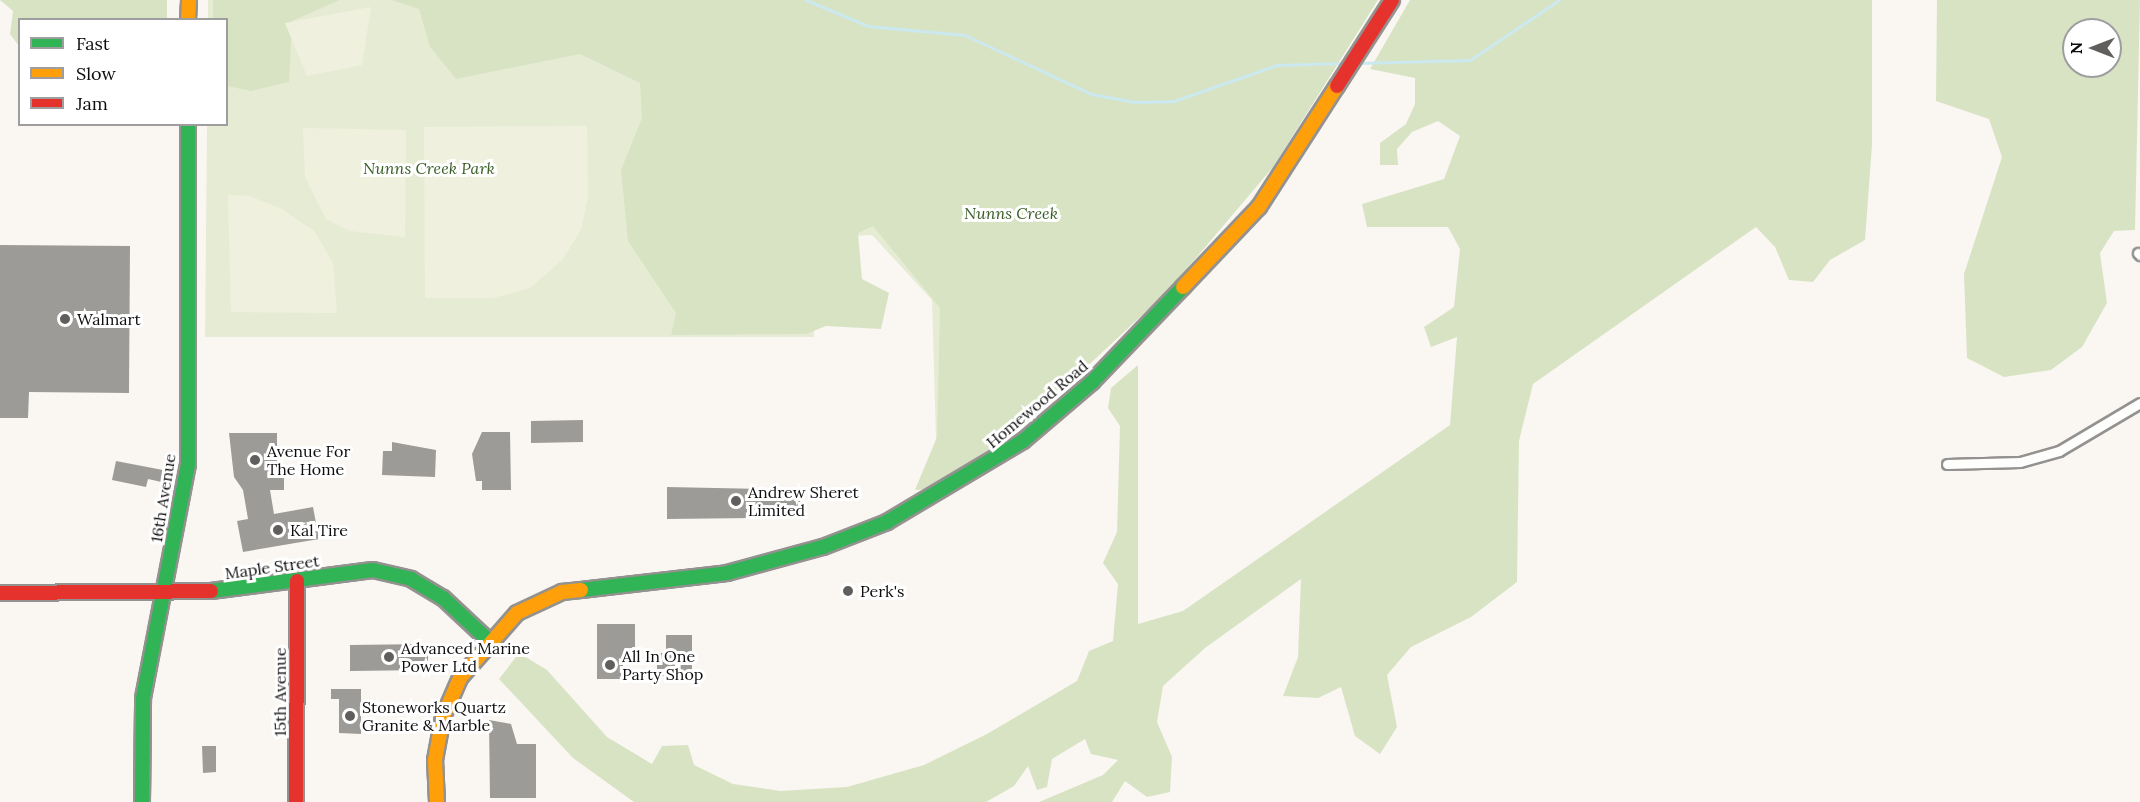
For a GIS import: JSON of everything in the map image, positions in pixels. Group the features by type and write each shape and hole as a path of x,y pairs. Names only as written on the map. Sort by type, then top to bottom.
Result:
{"street":[{"path":"189,0 189,18"},
{"name":"Homewood Road","path":"437,802 435,760 443,717 460,678 488,640 517,614 561,592 727,573 824,547 887,522 1023,441 1092,382 1259,207 1392,0"},
{"name":"16th Avenue","path":"142,802 143,698 188,464 188,126"},
{"path":"1947,464 2020,462 2059,451 2140,403"},
{"name":"Maple Street","path":"0,593 238,591 373,570 411,579 443,598 488,640"},
{"name":"15th Avenue","path":"296,802 297,581"}],"green space":[{"path":"0,0 167,0 167,18 18,18 18,45 10,34 13,11"},
{"name":"Nunns Creek Park","path":"208,0 815,0 1128,94 937,475 932,300 872,235 813,238 814,337 205,337 207,126 228,126 228,18 208,18"},
{"path":"213,0 340,0 292,21 289,82 251,91 228,86 228,18 213,18"},
{"path":"391,0 1378,0 1273,167 1169,290 1021,428 932,489 915,490 937,437 940,308 873,226 858,233 862,279 889,293 881,329 826,326 806,334 671,335 676,313 628,241 621,170 642,118 640,83 580,54 456,79 430,47 419,9"},
{"path":"1410,0 1872,0 1872,145 1865,240 1830,260 1813,282 1789,280 1775,247 1756,227 1533,384 1519,441 1517,582 1471,617 1411,647 1387,675 1397,727 1380,754 1355,736 1341,687 1318,698 1283,696 1298,657 1301,579 1205,648 1163,686 1157,722 1172,757 1170,792 1147,797 1125,781 1112,802 1039,802 1103,775 1118,760 1091,754 1085,739 1052,759 1047,787 1037,790 1028,766 1014,786 986,802 634,802 573,758 499,679 519,653 547,670 607,737 652,764 662,746 688,745 694,765 733,784 780,791 847,787 924,765 987,734 1077,681 1089,651 1113,641 1118,584 1103,563 1117,532 1120,426 1108,408 1111,388 1138,365 1138,624 1183,611 1450,425 1457,337 1431,347 1424,327 1454,307 1460,249 1448,227 1367,227 1362,204 1444,179 1460,136 1438,121 1412,132 1397,149 1398,165 1380,165 1380,143 1406,124 1415,104 1415,78 1370,69"},
{"path":"1937,0 2140,0 2135,230 2114,231 2100,253 2107,303 2082,347 2051,370 2004,377 1967,358 1964,274 2002,157 1989,119 1936,101"},
{"path":"371,7 362,65 307,76 285,23"},
{"name":"Nunns Creek Park","path":"587,126 588,197 581,230 562,260 530,288 493,298 425,298 424,127"},
{"path":"303,128 406,130 405,237 350,231 326,219 305,177"},
{"path":"228,195 250,196 282,209 315,232 333,263 337,313 231,312"}],"building":[{"name":"Walmart","path":"0,245 130,246 129,393 29,392 28,418 0,418"},
{"path":"583,420 583,442 531,443 531,421"},
{"path":"482,432 510,432 511,490 482,490 482,481 476,481 472,454"},
{"path":"229,433 277,433 277,469 284,469 284,490 270,490 274,514 313,507 319,539 243,552 237,521 248,519 243,490 234,477"},
{"path":"392,442 436,450 435,477 382,475 383,451 392,451"},
{"path":"116,461 168,471 166,483 148,479 146,487 112,480"},
{"name":"Andrew Sheret Limited","path":"667,487 804,490 804,511 752,511 752,518 667,519"},
{"name":"All In One Party Shop","path":"597,624 635,624 635,651 623,651 623,679 597,679"},
{"path":"666,635 692,635 692,676 657,676 657,653 666,653"},
{"name":"Advanced Marine Power Ltd","path":"428,644 428,670 350,671 350,645"},
{"name":"Stoneworks Quartz Granite & Marble","path":"331,689 361,689 361,734 339,733 339,699 331,699"},
{"path":"489,720 511,724 517,744 536,744 536,798 490,798"},
{"path":"202,746 216,746 216,772 203,773"}],"waterway":[{"name":"Nunns Creek","path":"806,0 868,26 965,35 1091,94 1135,102 1174,101 1277,65 1345,63"},
{"name":"Nunns Creek","path":"1357,63 1470,60 1559,0"}],"traffic: fast":[{"path":"142,802 143,698 188,464 188,126"},
{"path":"581,590 727,573 823,547 887,522 1023,441 1092,382 1183,287"},
{"path":"211,591 373,570 411,579 443,598 488,640"}],"traffic: slow":[{"path":"188,18 189,0"},
{"path":"1183,287 1259,207 1337,86"},
{"path":"437,802 435,760 443,717 460,678 517,613 562,592 581,590"}],"traffic: jam":[{"path":"1337,86 1392,0"},
{"path":"296,802 297,581"},
{"path":"0,593 211,591"}],"place":[{"name":"Walmart","path":"65,319"},
{"name":"Avenue For The Home","path":"255,460"},
{"name":"Andrew Sheret Limited","path":"736,501"},
{"name":"Kal Tire","path":"278,530"},
{"name":"Perk's","path":"848,591"},
{"name":"Advanced Marine Power Ltd","path":"389,657"},
{"name":"All In One Party Shop","path":"610,665"},
{"name":"Stoneworks Quartz Granite & Marble","path":"350,716"}]}
